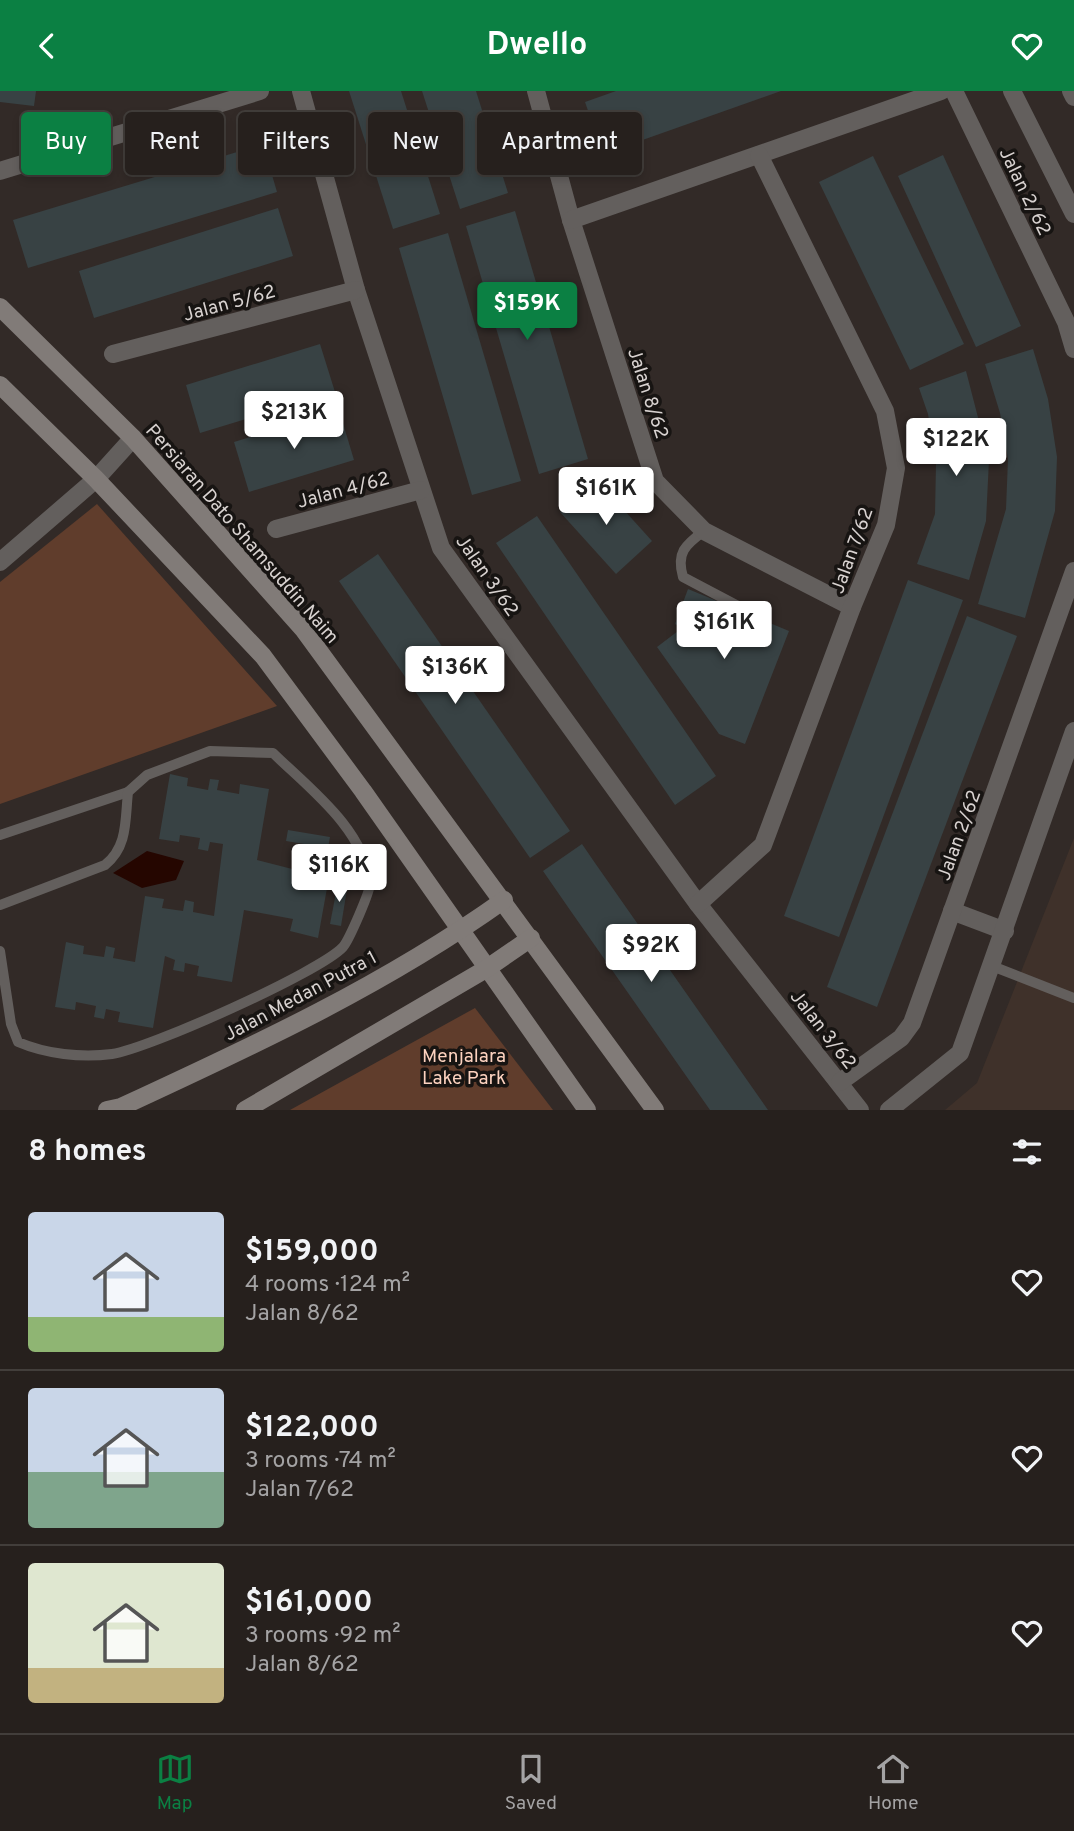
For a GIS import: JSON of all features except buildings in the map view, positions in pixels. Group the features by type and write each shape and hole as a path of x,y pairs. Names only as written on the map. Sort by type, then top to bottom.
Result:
{"main road":[{"name":"Persiaran Dato Shamsuddin Naim","path":"0,307 133,438 303,629 504,900 655,1110"},
{"path":"0,385 96,479 263,656 363,791 587,1110"},
{"name":"Jalan Medan Putra 1","path":"107,1110 121,1107 295,1027 460,931 504,900"},
{"path":"245,1110 486,969 531,938"}],"street":[{"path":"0,171 260,91"},
{"name":"Jalan 3/62","path":"301,91 356,290 441,548 698,904 860,1110"},
{"name":"Jalan 8/62","path":"536,91 571,220 655,481 704,531 852,607"},
{"path":"571,220 941,91"},
{"name":"Jalan 2/62","path":"954,91 1066,322 1074,349"},
{"name":"Jalan 2/62","path":"1012,91 1074,214"},
{"path":"1071,91 1074,97"},
{"name":"Jalan 7/62","path":"698,904 763,845 852,607 886,525 896,468 885,411 759,155"},
{"name":"Jalan 5/62","path":"113,354 356,290"},
{"path":"0,562 96,479 133,438"},
{"name":"Jalan 4/62","path":"276,529 421,490"},
{"name":"Jalan 2/62","path":"840,1082 909,1031 1074,571"},
{"path":"889,1110 960,1053 1074,731"},
{"path":"952,911 1004,931"}],"lane":[{"path":"704,531 682,551 679,562 683,577 738,606"},
{"path":"0,835 128,792 147,775 210,751 273,753 316,795 360,847 370,886 344,946 291,980 199,1022 114,1054 76,1055 36,1050 18,1042 11,1024 0,951"},
{"path":"0,905 105,865 116,856 123,842 128,792"},
{"path":"992,967 1074,998"}],"shaded area":[{"path":"1074,838 1074,1110 945,1110 977,1083"},
{"path":"147,851 184,861 176,880 142,888 113,873"}],"green space":[{"path":"97,504 277,706 0,804 0,582"},
{"name":"Menjalara Lake Park","path":"475,1008 553,1110 290,1110"}]}
